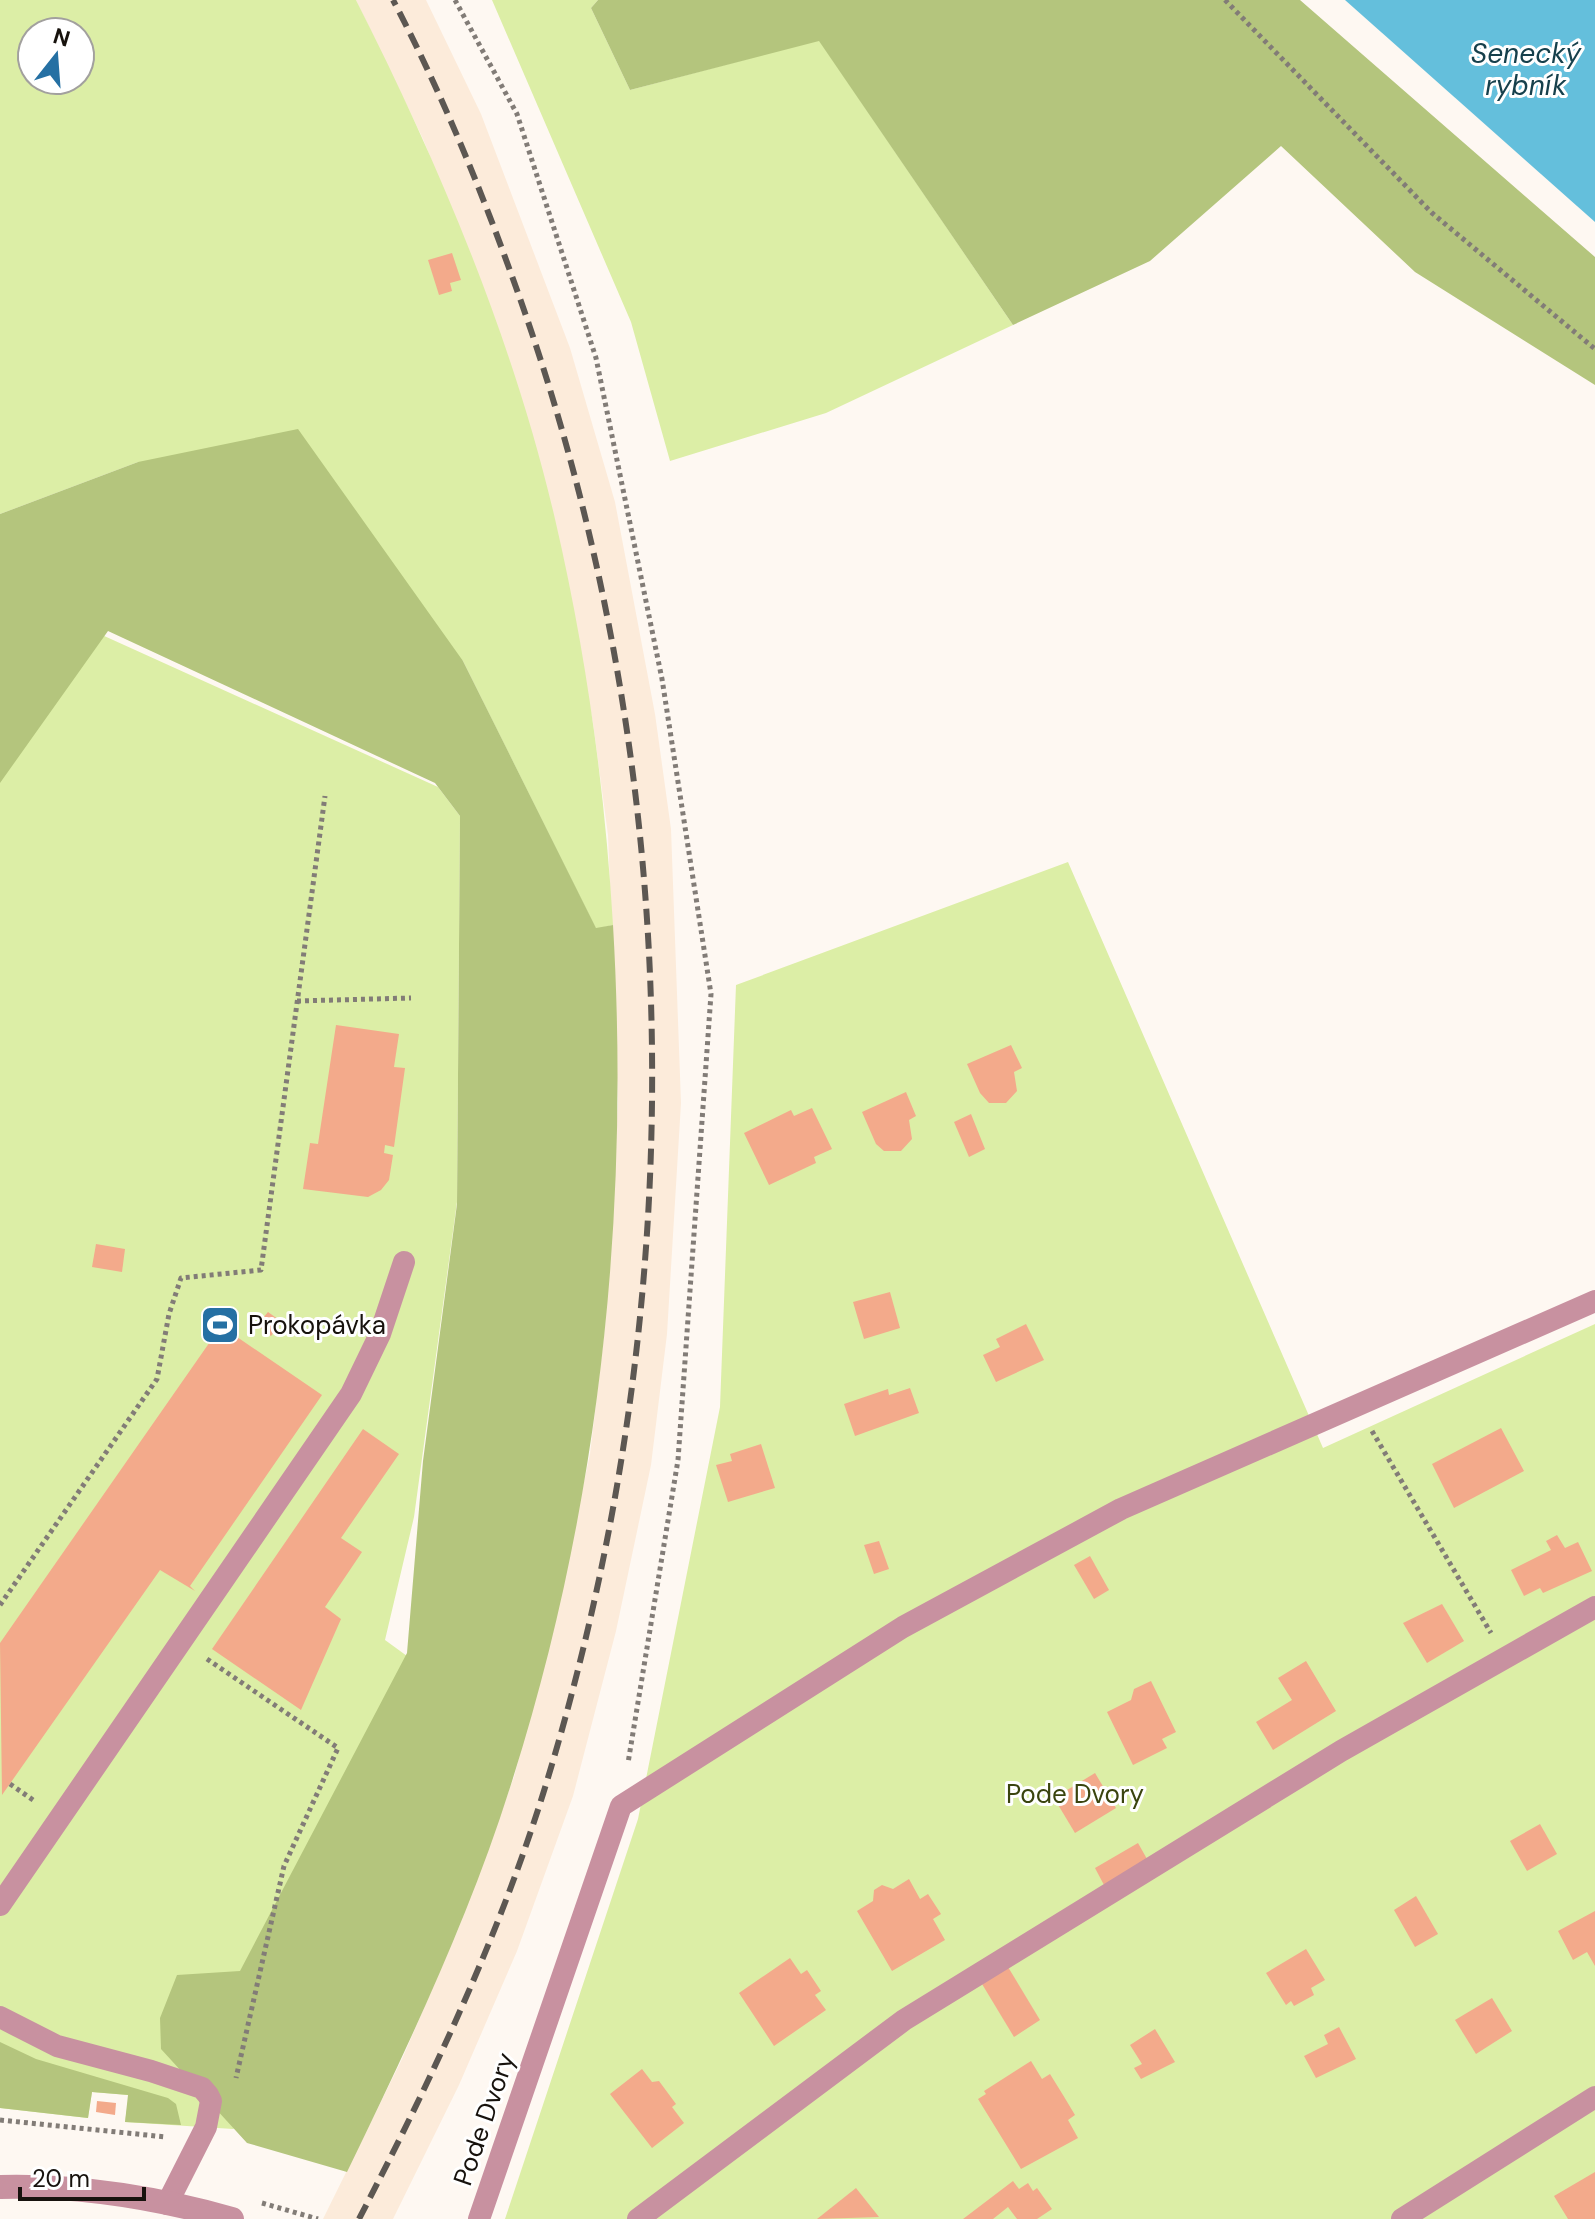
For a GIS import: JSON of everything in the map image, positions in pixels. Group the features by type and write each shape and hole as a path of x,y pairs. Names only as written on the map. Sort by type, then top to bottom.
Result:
{"street":[{"path":"0,2187 50,2186 167,2204 221,2216"}],"lane":[{"path":"0,1905 351,1394 380,1334 404,1262"},
{"path":"621,1806 917,1620 1121,1509 1595,1301"},
{"path":"638,2219 904,2020 1341,1751 1595,1607"},
{"name":"Pode Dvory","path":"479,2219 621,1806"},
{"path":"0,2017 57,2046 202,2088 211,2101 206,2127 167,2204"},
{"path":"1402,2219 1595,2097"}],"path":[{"path":"455,0 517,114 596,358 662,679 711,994 678,1460 621,1806"},
{"path":"1225,0 1432,213 1595,349"},
{"path":"0,1605 157,1379 169,1314 181,1278 261,1270 325,796"},
{"path":"297,1001 411,998"},
{"path":"1357,1406 1506,1658"},
{"path":"204,1657 338,1748 284,1866 233,2088"},
{"path":"0,2120 172,2138 190,2159"},
{"path":"260,2203 318,2219"}],"shaded area":[{"path":"356,0 426,0 481,114 570,348 615,502 655,714 671,829 681,1103 667,1334 651,1465 616,1631 573,1796 517,1951 459,2085 393,2219 323,2219 402,2059 459,1927 514,1777 555,1617 590,1454 605,1327 618,1102 608,835 593,723 554,517 511,368 461,233 423,139"}],"green space":[{"path":"0,0 356,0 416,125 471,254 518,385 538,452 566,569 585,670 605,823 613,925 596,929 463,661 138,462 0,514"},
{"path":"492,0 598,0 591,8 630,90 819,40 1013,325 826,413 670,461 631,322"},
{"path":"598,0 1300,0 1595,257 1595,385 1415,272 1281,146 1150,261 1013,325 819,41 630,90 591,8"},
{"path":"298,429 463,661 596,928 613,925 617,1033 617,1141 612,1249 602,1356 568,1569 543,1674 513,1778 478,1879 416,2027 347,2172 247,2143 161,2049 160,2018 177,1975 240,1971 407,1653 423,1461 457,1204 460,816 435,783 108,631 0,783 0,514 138,462"},
{"name":"Prokopávka","path":"91,630 438,787 460,816 457,1202 414,1517 385,1640 407,1656 251,2117 233,2129 125,2122 129,2095 92,2092 88,2118 0,2108 0,741"},
{"name":"Pode Dvory","path":"1068,862 1323,1448 1595,1324 1595,2219 505,2219 638,1819 720,1407 736,985"},
{"path":"0,2042 36,2059 168,2098 176,2104 181,2125 125,2122 128,2095 92,2092 88,2118 0,2108"}],"water":[{"name":"Senecký rybník","path":"1345,0 1595,0 1595,222"}],"building":[{"path":"452,253 461,280 450,283 452,291 439,295 428,260"},
{"path":"336,1025 399,1034 394,1067 405,1068 394,1147 385,1145 384,1153 393,1155 389,1180 381,1190 368,1197 303,1189 310,1143 318,1144"},
{"path":"1011,1045 1022,1068 1014,1072 1017,1091 1006,1103 989,1103 980,1093 967,1064"},
{"path":"906,1092 916,1116 909,1120 912,1139 901,1151 884,1151 876,1144 862,1112"},
{"path":"812,1108 832,1149 814,1157 816,1163 769,1185 744,1133 791,1110 794,1116"},
{"path":"971,1114 985,1149 969,1157 954,1122"},
{"path":"96,1244 125,1249 122,1272 92,1267"},
{"path":"890,1292 900,1328 864,1339 853,1302"},
{"path":"268,1312 282,1322 271,1336 257,1325"},
{"path":"1026,1324 1044,1360 996,1382 983,1355 1000,1347 996,1339"},
{"path":"221,1326 322,1395 190,1586 195,1591 160,1570 2,1795 0,1643"},
{"path":"910,1388 919,1413 855,1436 844,1404 888,1389 889,1395"},
{"path":"1501,1428 1524,1471 1454,1508 1432,1464"},
{"path":"363,1429 399,1454 341,1538 362,1552 325,1607 341,1619 301,1710 212,1649"},
{"path":"761,1444 775,1488 728,1502 716,1465 732,1461 730,1454"},
{"path":"1557,1535 1565,1548 1578,1542 1592,1571 1543,1593 1540,1588 1524,1596 1511,1570 1551,1550 1546,1541"},
{"path":"879,1541 889,1569 874,1574 864,1545"},
{"path":"1090,1556 1109,1590 1094,1599 1074,1565"},
{"path":"1442,1604 1464,1641 1427,1663 1403,1623"},
{"path":"1306,1661 1336,1711 1273,1750 1256,1722 1292,1700 1278,1678"},
{"path":"1151,1681 1176,1732 1162,1739 1167,1748 1133,1765 1107,1712 1131,1700 1134,1689"},
{"path":"1095,1773 1116,1808 1075,1833 1054,1798"},
{"path":"1540,1824 1557,1854 1527,1871 1510,1841"},
{"path":"1138,1843 1147,1859 1104,1885 1095,1868"},
{"path":"909,1879 920,1899 928,1894 941,1914 933,1919 945,1940 892,1971 857,1911 873,1901 874,1890 882,1885 893,1889"},
{"path":"1416,1896 1438,1934 1415,1947 1394,1910"},
{"path":"1595,1911 1595,1966 1587,1952 1573,1960 1558,1931"},
{"path":"1306,1949 1325,1980 1311,1988 1314,1995 1294,2006 1291,2001 1286,2005 1266,1973"},
{"path":"790,1958 801,1974 807,1970 821,1991 815,1995 826,2010 774,2046 739,1993"},
{"path":"1008,1967 1040,2020 1014,2037 982,1984"},
{"path":"1492,1998 1512,2031 1476,2054 1455,2020"},
{"path":"1339,2027 1356,2059 1316,2078 1304,2056 1328,2044 1324,2035"},
{"path":"1155,2029 1175,2062 1141,2079 1134,2068 1142,2064 1130,2045"},
{"path":"1031,2061 1042,2079 1050,2074 1063,2095 1075,2115 1068,2120 1078,2138 1021,2169 978,2099 986,2094 984,2091"},
{"path":"642,2069 652,2082 659,2081 676,2104 672,2107 684,2123 652,2148 610,2094"},
{"path":"97,2101 116,2103 115,2115 96,2112"},
{"path":"1595,2172 1595,2219 1568,2219 1554,2196"},
{"path":"1013,2181 1019,2189 1028,2183 1033,2191 1037,2188 1052,2209 1037,2219 1017,2219 1008,2207 993,2219 963,2219"},
{"path":"856,2188 879,2217 817,2219"}],"railway":[{"path":"359,2219 436,2063 505,1903 543,1794 592,1611 627,1425 647,1238 652,1050 643,862 618,675 579,491 524,310 495,231 448,114 393,0"}],"place":[{"name":"Prokopávka","path":"220,1325"}]}
